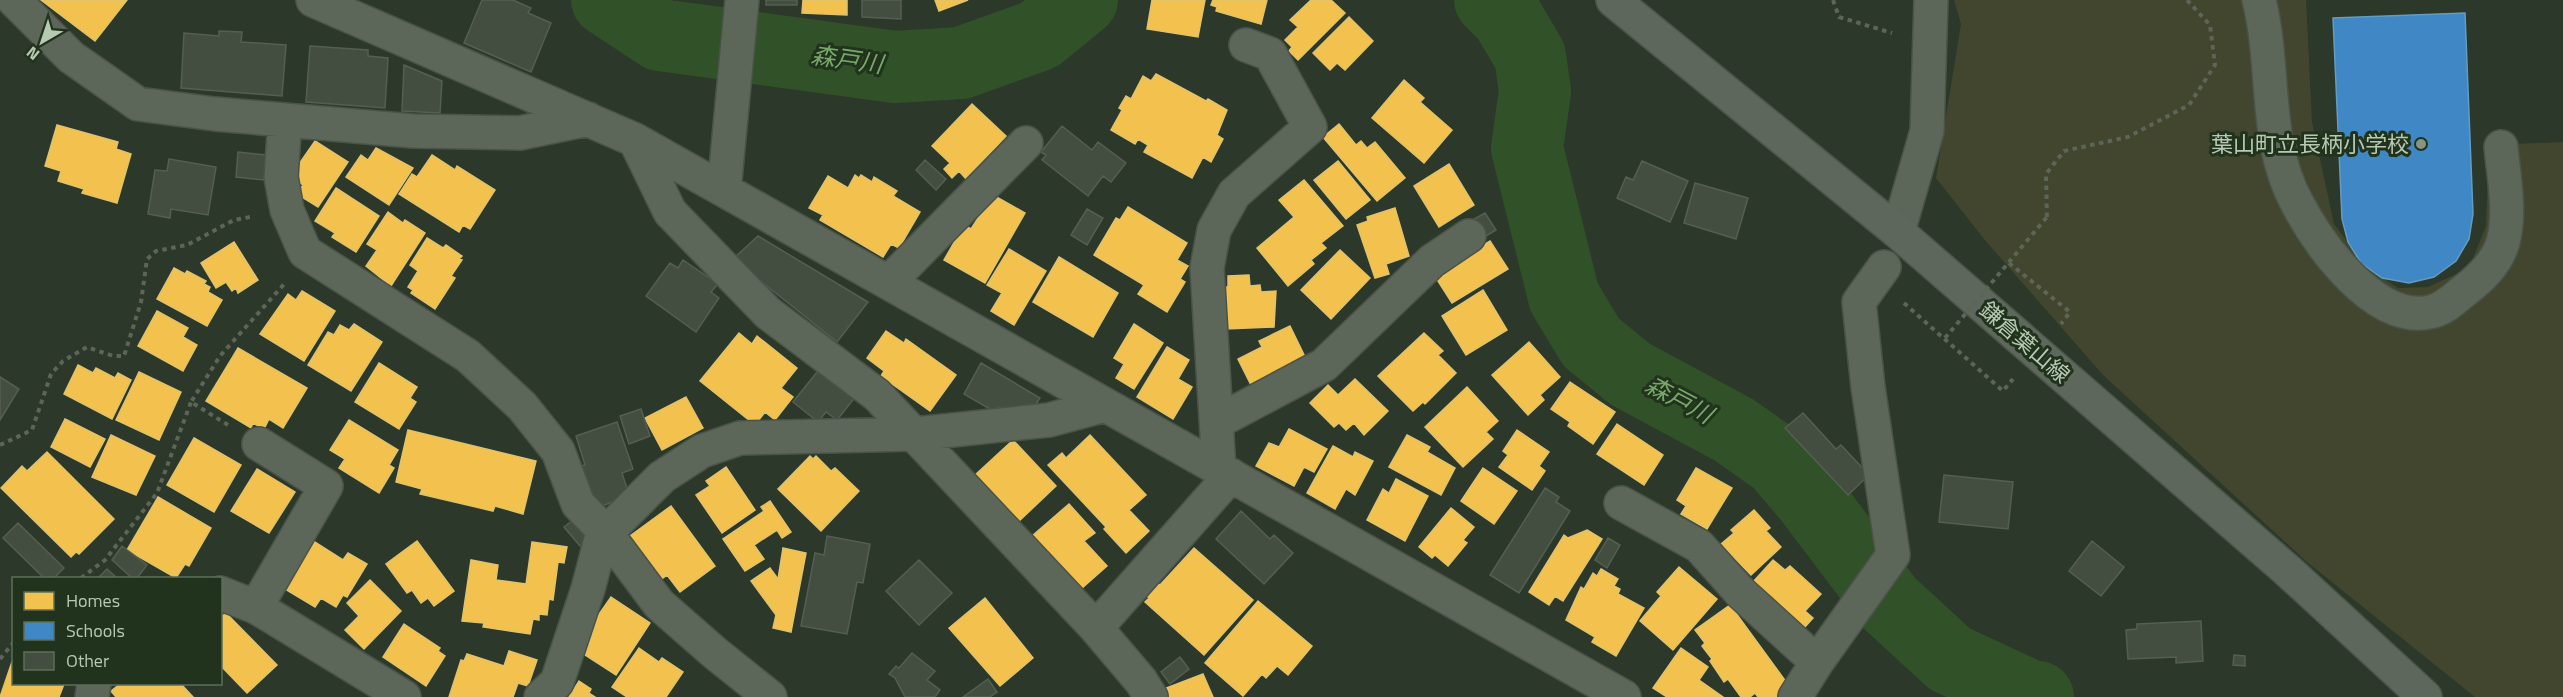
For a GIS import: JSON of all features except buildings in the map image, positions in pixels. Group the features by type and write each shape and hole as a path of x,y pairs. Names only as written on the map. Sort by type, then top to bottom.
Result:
{"main road":[{"name":"鎌倉葉山線","path":"1613,0 1898,232 2288,571 2425,697"}],"street":[{"path":"14,0 71,57 138,104 214,114 413,131 520,133 588,119"},
{"path":"313,0 635,140 1624,697"},
{"path":"1898,232 1927,131 1931,0"},
{"path":"2259,0 2275,144 2283,176 2316,234 2364,291 2392,308 2417,314 2432,312 2453,299 2490,267 2499,254 2503,240 2507,206 2501,147"},
{"path":"724,190 737,74 742,3"},
{"path":"1096,628 1225,472 1217,422 1207,268 1214,230 1234,194 1310,127 1270,54 1246,45"},
{"path":"285,120 281,177 287,210 305,252 468,356 522,406 558,451 578,504 606,532 659,604 770,697"},
{"path":"635,140 670,212 768,313 878,395 1096,628 1141,681 1151,697"},
{"path":"889,282 1026,143"},
{"path":"1217,422 1324,365 1432,261 1469,236"},
{"path":"1796,697 1893,555 1858,302 1884,267"},
{"path":"541,697 557,682 588,589 600,543 606,532 662,477 702,451 740,438 915,434 1048,420 1105,405"},
{"path":"256,607 326,486 259,444"},
{"path":"1621,503 1699,546 1741,593 1818,662"},
{"path":"222,594 256,607 397,695"}],"path":[{"path":"1833,0 1839,17 1889,31 1929,61"},
{"path":"1945,338 2048,217 2046,174 2064,151 2128,137 2189,105 2215,65 2210,25 2187,0"},
{"path":"0,445 32,430 51,374 63,360 87,347 113,356 124,356 141,302 147,259 156,250 187,245 234,220 287,210"},
{"path":"84,577 105,560 157,493 191,402 220,356 283,286 305,252"},
{"path":"2009,263 2070,312 2060,325"},
{"path":"1902,301 2003,391 2014,378"},
{"path":"191,402 259,444"},
{"path":"0,659 12,644"}],"green space":[{"path":"1954,0 2306,0 2312,122 2334,224 2367,267 2398,288 2428,287 2469,268 2486,226 2489,145 2563,142 2563,697 2475,697 2307,562 2103,375 1984,239 1936,178 1961,24"}],"waterway":[{"name":"森戸川","path":"607,0 660,35 895,67 961,63 1039,35 1082,0"},
{"name":"森戸川","path":"1490,0 1507,17 1530,56 1535,91 1527,148 1564,297 1591,342 1630,374 1734,430 1778,461 1811,500 1888,602 1950,659 2030,696 2038,697"}],"place":[{"name":"葉山町立長柄小学校","path":"2421,144"}]}
